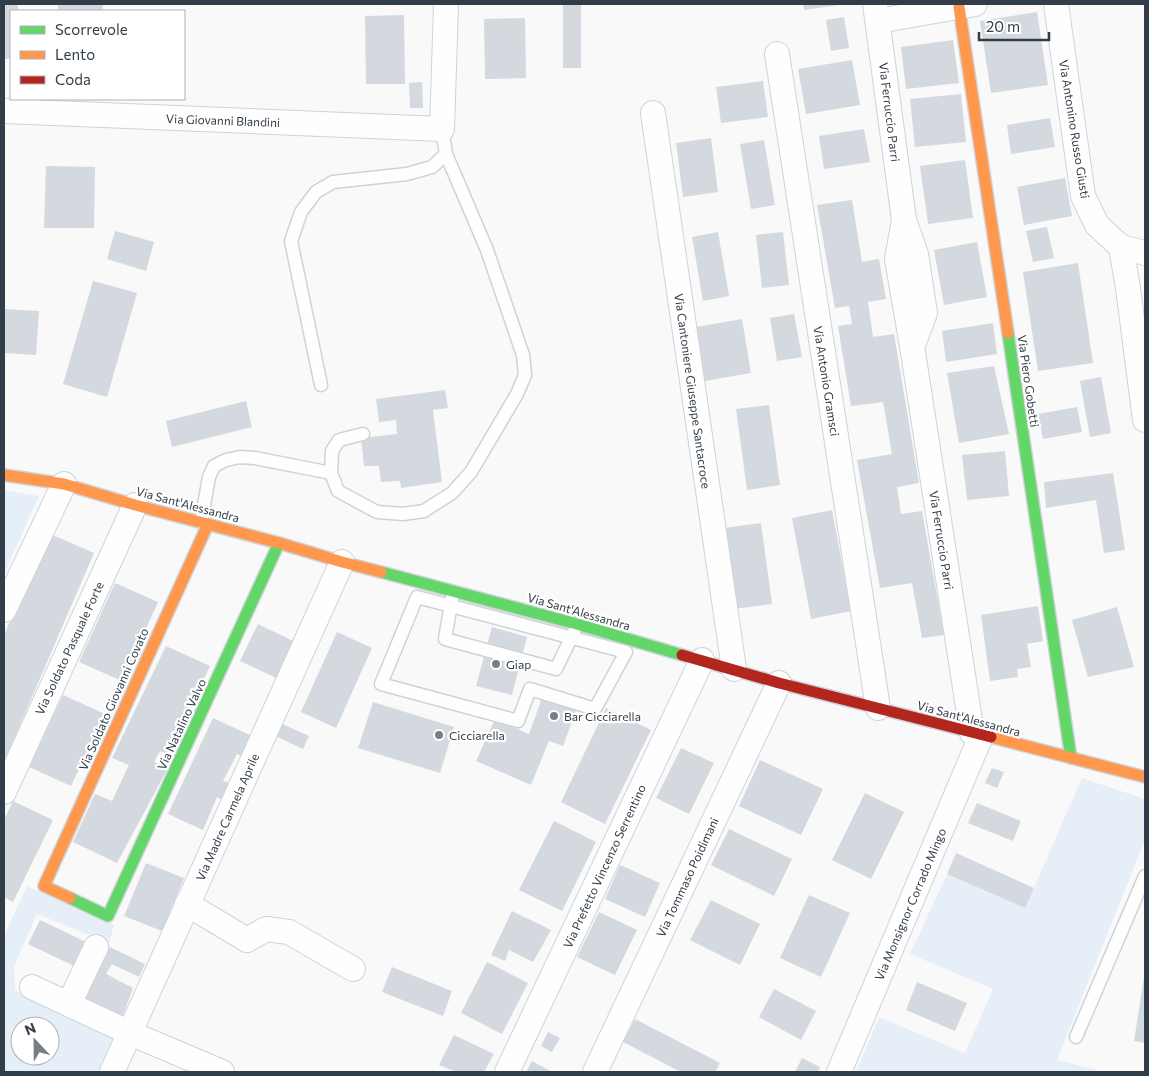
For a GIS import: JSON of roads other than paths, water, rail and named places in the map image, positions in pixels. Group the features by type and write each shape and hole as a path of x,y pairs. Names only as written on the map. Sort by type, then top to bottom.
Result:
{"street":[{"path":"442,129 446,4"},
{"name":"Via Antonino Russo Giusti","path":"1056,4 1083,196 1097,224 1121,247"},
{"path":"877,12 967,6"},
{"name":"Via Piero Gobetti","path":"967,6 1071,758"},
{"name":"Via Ferruccio Parri","path":"877,12 904,220 916,254 925,313 912,346 977,734"},
{"name":"Via Antonio Gramsci","path":"777,54 878,708"},
{"name":"Via Giovanni Blandini","path":"4,111 442,129"},
{"name":"Via Cantoniere Giuseppe Santacroce","path":"653,113 734,669"},
{"path":"1121,247 1145,253"},
{"path":"1121,247 1137,289 1145,420"},
{"name":"Via Sant'Alessandra","path":"4,475 64,484 342,562 577,624 779,682 1145,777"},
{"path":"4,610 64,484"},
{"name":"Via Soldato Pasquale Forte","path":"4,792 134,505"},
{"name":"Via Soldato Giovanni Covato","path":"108,916 44,886 205,523"},
{"name":"Via Natalino Valvo","path":"108,916 279,543"},
{"name":"Via Madre Carmela Aprile","path":"112,1072 342,562"},
{"name":"Via Prefetto Vincenzo Serrentino","path":"507,1072 702,660"},
{"name":"Via Tommaso Poidimani","path":"595,1072 779,682"},
{"name":"Via Monsignor Corrado Mingo","path":"839,1072 977,734"},
{"path":"187,904 247,940 266,929 289,932 353,969"},
{"path":"69,1004 96,947"},
{"path":"32,987 130,1033 222,1072"}],"lane":[{"path":"363,434 339,440 332,451 331,473 338,491 378,512 403,514 424,511 452,493 472,472 517,394 525,375 523,355 487,250 446,154 442,129"},
{"path":"322,385 291,241 301,212 316,192 333,182 407,174 432,167 446,154"},
{"path":"205,523 209,477 214,466 226,460 240,457 254,458 331,473"},
{"path":"454,591 445,639 556,669 577,624"},
{"path":"417,597 571,638 626,652 595,709 530,688 518,721 381,684 417,597"},
{"path":"1076,1037 1145,876"}],"place":[{"name":"Giap","path":"496,664"},
{"name":"Bar Cicciarella","path":"554,716"},
{"name":"Cicciarella","path":"439,735"}]}
